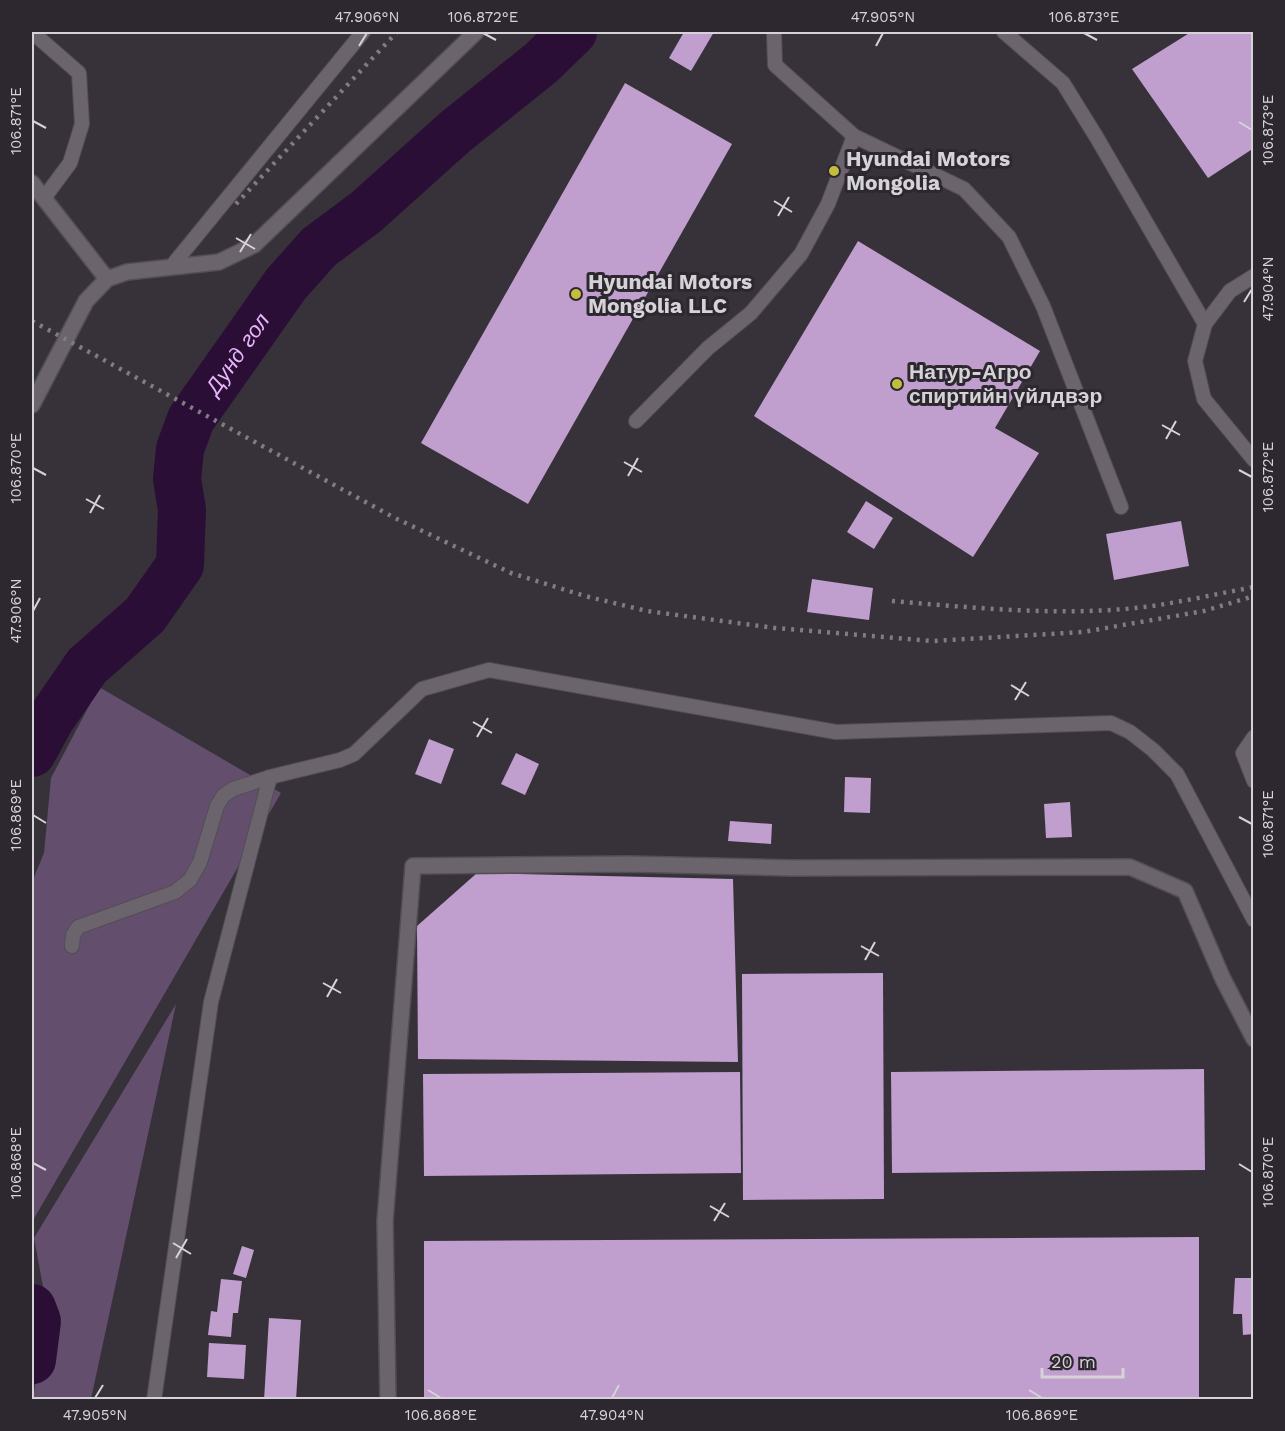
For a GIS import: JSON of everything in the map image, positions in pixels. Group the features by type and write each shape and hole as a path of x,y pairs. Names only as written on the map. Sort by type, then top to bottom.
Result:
{"street":[{"path":"32,405 86,301 107,279 127,272 219,262 254,245 476,32"},
{"path":"32,183 107,279"},
{"path":"388,1400 385,1221 413,866 629,864 792,868 1130,867 1185,891 1222,979 1254,1039"}],"lane":[{"path":"32,32 79,73 82,124 70,163 44,198"},
{"path":"171,267 363,32"},
{"path":"774,32 775,65 854,136 964,189 1009,237 1043,306 1121,507"},
{"path":"1004,32 1063,83 1205,324"},
{"path":"636,421 708,348 751,313 801,254 828,204 854,136"},
{"path":"1254,276 1230,291 1205,324 1195,361 1203,399 1254,460"},
{"path":"72,946 73,935 78,927 176,892 190,880 200,862 217,806 223,796 233,789 270,777 340,760 354,754 422,689 489,670 836,732 1111,723 1130,732 1153,750 1177,774 1254,920"},
{"path":"1254,737 1244,753 1254,781"},
{"path":"154,1400 211,1002 270,777"}],"shaded area":[{"path":"99,687 281,793 32,1222 32,882 44,853 51,778"},
{"path":"176,1004 91,1399 33,1399 47,1308 34,1238"}],"building":[{"path":"684,32 714,32 691,71 669,58"},
{"path":"1191,32 1254,32 1254,148 1208,178 1132,69"},
{"name":"Hyundai Motors Mongolia LLC","path":"625,83 732,144 528,504 421,443"},
{"name":"Натур-Агро спиртийн үйлдвэр","path":"858,241 1040,351 995,428 1039,453 973,557 754,416"},
{"path":"866,501 893,518 874,549 847,532"},
{"path":"1181,521 1189,566 1114,580 1106,534"},
{"path":"812,579 873,588 869,620 807,612"},
{"path":"429,739 454,749 441,784 415,774"},
{"path":"516,753 539,764 525,795 501,784"},
{"path":"845,777 871,778 870,813 844,812"},
{"path":"1070,802 1072,837 1046,838 1044,804"},
{"path":"730,821 772,824 771,844 728,841"},
{"path":"477,873 733,879 738,1062 418,1059 417,926"},
{"path":"883,973 884,1199 743,1200 742,974"},
{"path":"1204,1069 1205,1170 892,1173 891,1072"},
{"path":"740,1072 741,1173 424,1176 423,1074"},
{"path":"1199,1237 1199,1400 424,1400 424,1241"},
{"path":"242,1246 254,1250 246,1278 233,1274"},
{"path":"1235,1278 1254,1278 1254,1334 1243,1335 1242,1314 1233,1314"},
{"path":"221,1279 242,1281 238,1313 233,1313 231,1337 208,1335 211,1311 217,1312"},
{"path":"269,1318 301,1320 296,1400 264,1400"},
{"path":"209,1343 246,1345 244,1379 207,1377"}],"waterway":[{"name":"Дунд гол","path":"32,753 50,720 87,666 145,615 180,565 182,510 177,479 180,449 191,419 286,284 319,247 366,212 455,132 541,63 573,32"},
{"name":"Дунд гол","path":"32,1308 37,1321 32,1360"}],"railway":[{"path":"236,204 397,32"},
{"path":"32,321 395,518 511,573 585,596 647,611 775,628 933,641 1083,632 1204,611 1254,596"},
{"path":"892,601 1026,611 1093,611 1159,605 1254,587"}],"place":[{"name":"Hyundai Motors Mongolia","path":"834,171"},
{"name":"Hyundai Motors Mongolia LLC","path":"576,294"},
{"name":"Натур-Агро спиртийн үйлдвэр","path":"897,384"}]}
